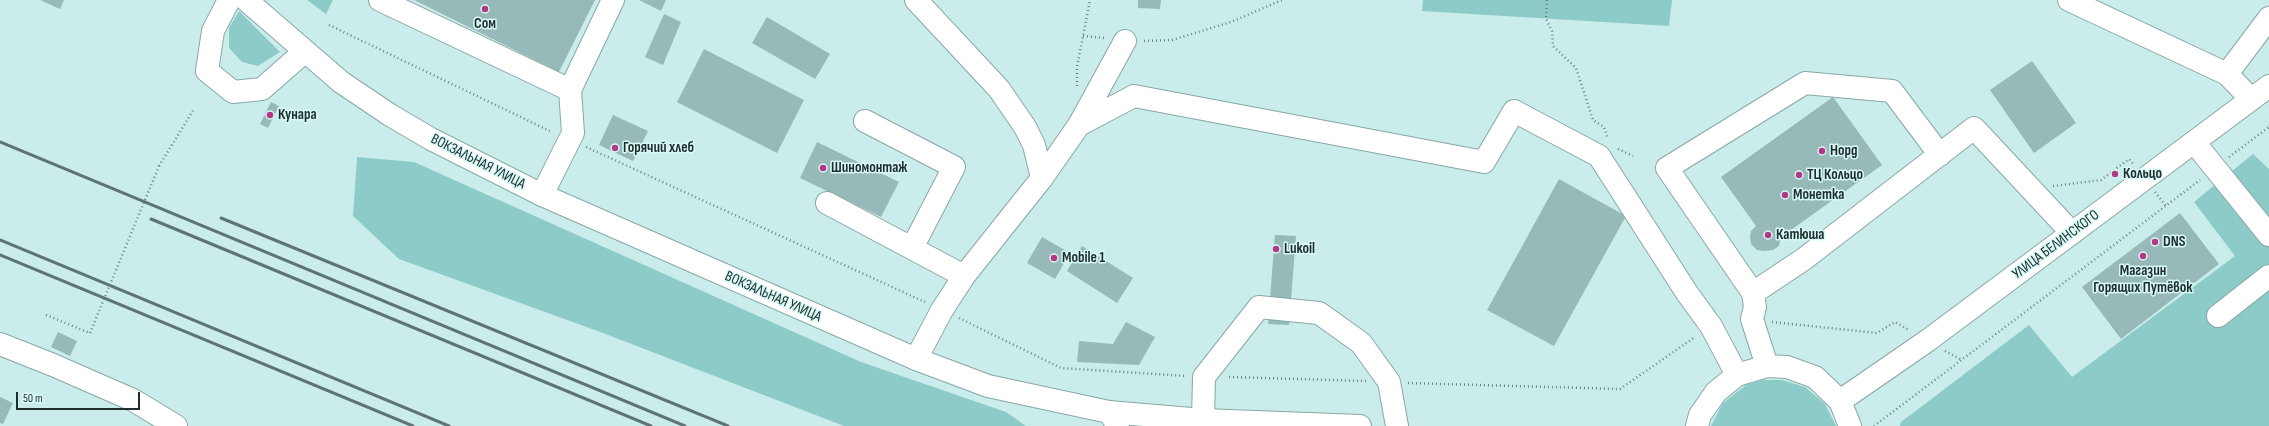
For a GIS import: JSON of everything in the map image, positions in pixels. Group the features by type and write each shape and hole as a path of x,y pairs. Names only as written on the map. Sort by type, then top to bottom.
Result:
{"main road":[{"path":"229,0 213,31 208,72 233,92 262,88 304,52"},
{"name":"ВОКЗАЛЬНАЯ УЛИЦА","path":"246,0 340,82 390,115 431,139 542,195 916,359 988,386 1114,419 1204,420 1360,426"},
{"path":"380,0 570,90"},
{"path":"542,195 573,133 570,90 613,0"},
{"path":"916,0 999,89 1028,133 1034,145 1042,178"},
{"path":"2069,0 2227,74 2251,99"},
{"path":"2227,74 2269,18"},
{"path":"916,359 942,310 964,276 1042,178 1079,125 1125,41"},
{"path":"1767,366 1752,320 1755,307 1753,293 1667,168 1805,83 1892,91 1940,155"},
{"name":"УЛИЦА БЕЛИНСКОГО","path":"1840,401 1927,341 2269,86"},
{"path":"1079,125 1134,96 1484,162 1514,111 1600,156 1687,293 1711,326 1737,375"},
{"path":"865,121 954,167 912,248"},
{"path":"1753,293 1804,259 1974,128 2072,233"},
{"path":"2194,142 2214,169 2269,235"},
{"path":"827,203 964,276"},
{"path":"2218,316 2269,276"},
{"path":"1204,420 1204,377 1259,307 1319,312 1361,343 1389,382 1397,426"},
{"path":"0,344 53,365 133,400 176,426"},
{"path":"1697,426 1700,415 1716,392 1737,375 1767,366 1786,367 1815,377 1840,401 1850,426"}],"path":[{"path":"1078,89 1077,67 1090,0"},
{"path":"1125,41 1172,40 1231,22 1282,0"},
{"path":"1547,0 1546,19 1552,31 1553,46 1576,68 1593,120 1604,127 1610,144"},
{"path":"329,25 569,140 942,310 1061,368 1204,377 1620,389 1711,326"},
{"path":"46,315 90,333 159,166 194,109"},
{"path":"1874,426 2269,127"},
{"path":"1615,147 1633,156"},
{"path":"2031,188 2101,180 2129,159 2166,206"},
{"path":"1752,320 1877,333 1895,322 1962,360"}],"shaded area":[{"path":"307,0 333,0 326,14"},
{"path":"1423,0 1672,0 1669,26 1422,11"},
{"path":"239,11 280,52 258,66 242,62 229,48 229,28"},
{"path":"2253,154 2269,169 2269,426 1900,426 1901,422 2029,325 2072,377 2235,256 2194,202"},
{"path":"357,157 414,162 861,362 1006,412 1026,426 844,426 603,333 399,259 353,216"},
{"path":"1762,380 1782,380 1805,387 1825,404 1836,426 1711,426 1723,403 1746,385"}],"building":[{"path":"40,0 64,0 60,9"},
{"path":"414,0 595,0 559,72"},
{"path":"639,0 666,0 661,11"},
{"path":"1138,0 1161,0 1160,9 1138,8"},
{"path":"664,14 681,22 663,65 645,57"},
{"path":"767,17 830,54 815,79 752,43"},
{"path":"704,49 804,100 777,153 677,102"},
{"path":"2032,61 2076,123 2034,153 1990,90"},
{"path":"1833,97 1882,165 1781,237 1779,246 1773,250 1757,250 1751,244 1750,237 1751,231 1756,226 1721,177"},
{"path":"271,102 279,106 268,128 260,124"},
{"path":"613,115 648,131 633,161 599,145"},
{"path":"817,142 899,182 881,217 800,178"},
{"path":"1559,179 1626,216 1554,346 1487,310"},
{"path":"2180,213 2219,264 2121,339 2082,287"},
{"path":"1275,235 1296,236 1289,325 1268,324"},
{"path":"1042,237 1070,253 1055,279 1027,263"},
{"path":"1082,246 1133,278 1117,303 1067,271"},
{"path":"1126,322 1155,337 1139,365 1077,362 1079,341 1113,344"},
{"path":"58,332 77,341 70,356 51,347"},
{"path":"0,397 13,403 3,424 0,423"}],"railway":[{"path":"0,142 685,426"},
{"path":"221,218 728,426"},
{"path":"151,219 651,426"},
{"path":"0,240 449,426"},
{"path":"0,255 413,426"}],"place":[{"name":"Сом","path":"485,9"},
{"name":"Кунара","path":"270,115"},
{"name":"Горячий хлеб","path":"615,148"},
{"name":"Норд","path":"1822,151"},
{"name":"Шиномонтаж","path":"823,168"},
{"name":"Кольцо","path":"2115,174"},
{"name":"ТЦ Кольцо","path":"1799,175"},
{"name":"Монетка","path":"1785,195"},
{"name":"Катюша","path":"1768,235"},
{"name":"DNS","path":"2155,242"},
{"name":"Lukoil","path":"1276,249"},
{"name":"Магазин Горящих Путёвок","path":"2143,256"},
{"name":"Mobile 1","path":"1054,258"}]}
